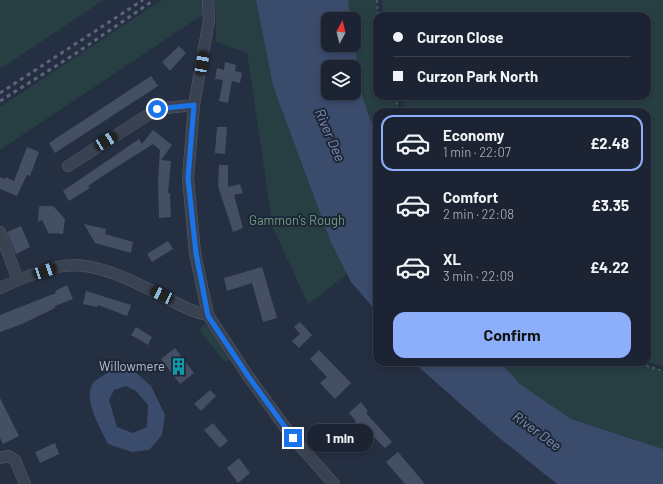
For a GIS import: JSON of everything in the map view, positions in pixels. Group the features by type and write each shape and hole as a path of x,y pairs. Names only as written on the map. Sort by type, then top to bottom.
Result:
{"street":[{"path":"208,0 209,20 194,105 188,178 196,253 208,316 248,376 293,438 334,484"},
{"path":"68,166 157,109 194,105"},
{"path":"0,232 18,280"},
{"path":"0,288 18,280 58,267 80,266 115,273 162,295 194,313 208,316"},
{"path":"0,458 8,456 15,460 25,484"}],"path":[{"path":"377,0 378,12"},
{"path":"648,366 663,371"}],"green space":[{"path":"0,0 104,0 0,69"},
{"path":"162,0 207,0 206,14 196,19 0,150 0,107"},
{"name":"Gammon's Rough","path":"214,0 256,0 273,86 331,243 347,274 308,304 273,228 247,53 216,42"},
{"path":"348,0 377,0 378,12 373,12 373,100 396,100 399,108 373,108 373,127 363,98 361,85 361,60 357,60 356,52 361,52 361,12 349,12"},
{"path":"382,0 663,0 663,366 651,363 651,108 405,108 402,100 651,100 651,12 383,12"},
{"path":"205,324 216,331 231,359 224,362 199,329"},
{"path":"504,366 647,366 663,371 663,449 571,419 520,384"}],"water":[{"name":"River Dee","path":"256,0 348,0 349,12 321,12 321,52 356,52 357,60 321,60 321,100 361,100 361,85 363,98 373,127 373,307 351,282 331,243 273,86"},
{"name":"River Dee","path":"418,366 504,366 520,384 571,419 663,449 663,484 557,484 497,436"},
{"path":"110,371 134,371 151,386 165,415 162,435 149,450 132,452 108,444 97,422 91,404 91,388 94,382","holes":["126,386 136,391 148,405 147,427 133,433 117,427 109,400 114,390"]}],"building":[{"path":"179,46 186,53 170,71 162,62"},
{"path":"225,62 236,65 235,71 242,73 240,83 232,81 228,103 219,101 223,80 215,79 217,68 224,70"},
{"path":"151,76 158,86 55,153 49,143"},
{"path":"217,127 227,127 225,154 215,153"},
{"path":"153,130 172,145 161,160 171,161 168,193 170,193 171,217 159,218 158,181 160,150 153,144 104,175 88,186 90,188 69,201 63,191 139,139 142,144"},
{"path":"27,147 39,152 30,176 27,175 17,196 0,189 0,177 5,179 6,177 14,181"},
{"path":"219,165 228,165 228,187 240,184 243,193 234,195 243,228 233,232 218,186"},
{"path":"53,206 65,219 63,234 49,234 42,220 38,222 39,207"},
{"path":"84,224 106,229 105,234 133,242 131,253 95,243"},
{"path":"21,226 30,247 16,254 7,232"},
{"path":"168,241 173,249 152,262 147,254"},
{"path":"262,267 277,318 263,322 252,283 227,291 224,278"},
{"path":"67,285 73,299 55,306 55,308 22,324 0,332 0,315 56,293 55,291"},
{"path":"86,291 131,305 127,316 98,305 97,307 83,304"},
{"path":"300,322 312,335 299,348 292,341 300,334 294,327"},
{"path":"136,327 152,337 148,345 131,335"},
{"name":"Willowmere","path":"175,348 194,373 180,384 161,359"},
{"path":"319,350 351,383 335,399 320,383 327,377 310,359"},
{"path":"210,390 216,396 201,411 194,404"},
{"path":"0,398 19,436 3,444 0,438"},
{"path":"361,402 368,411 366,413 392,442 385,448 372,435 362,444 348,429 356,421 349,413"},
{"path":"213,423 228,441 220,448 204,430"},
{"path":"55,443 59,454 40,463 35,452"},
{"path":"398,452 425,484 405,484 386,462"},
{"path":"239,458 250,473 238,483 227,468"}],"railway":[{"path":"0,93 143,0"},
{"path":"0,101 75,54 154,0"}],"place":[{"name":"Willowmere","path":"178,366"}],"route":[{"path":"157,109 194,105 188,178 196,253 208,316 248,376 293,438"}]}
